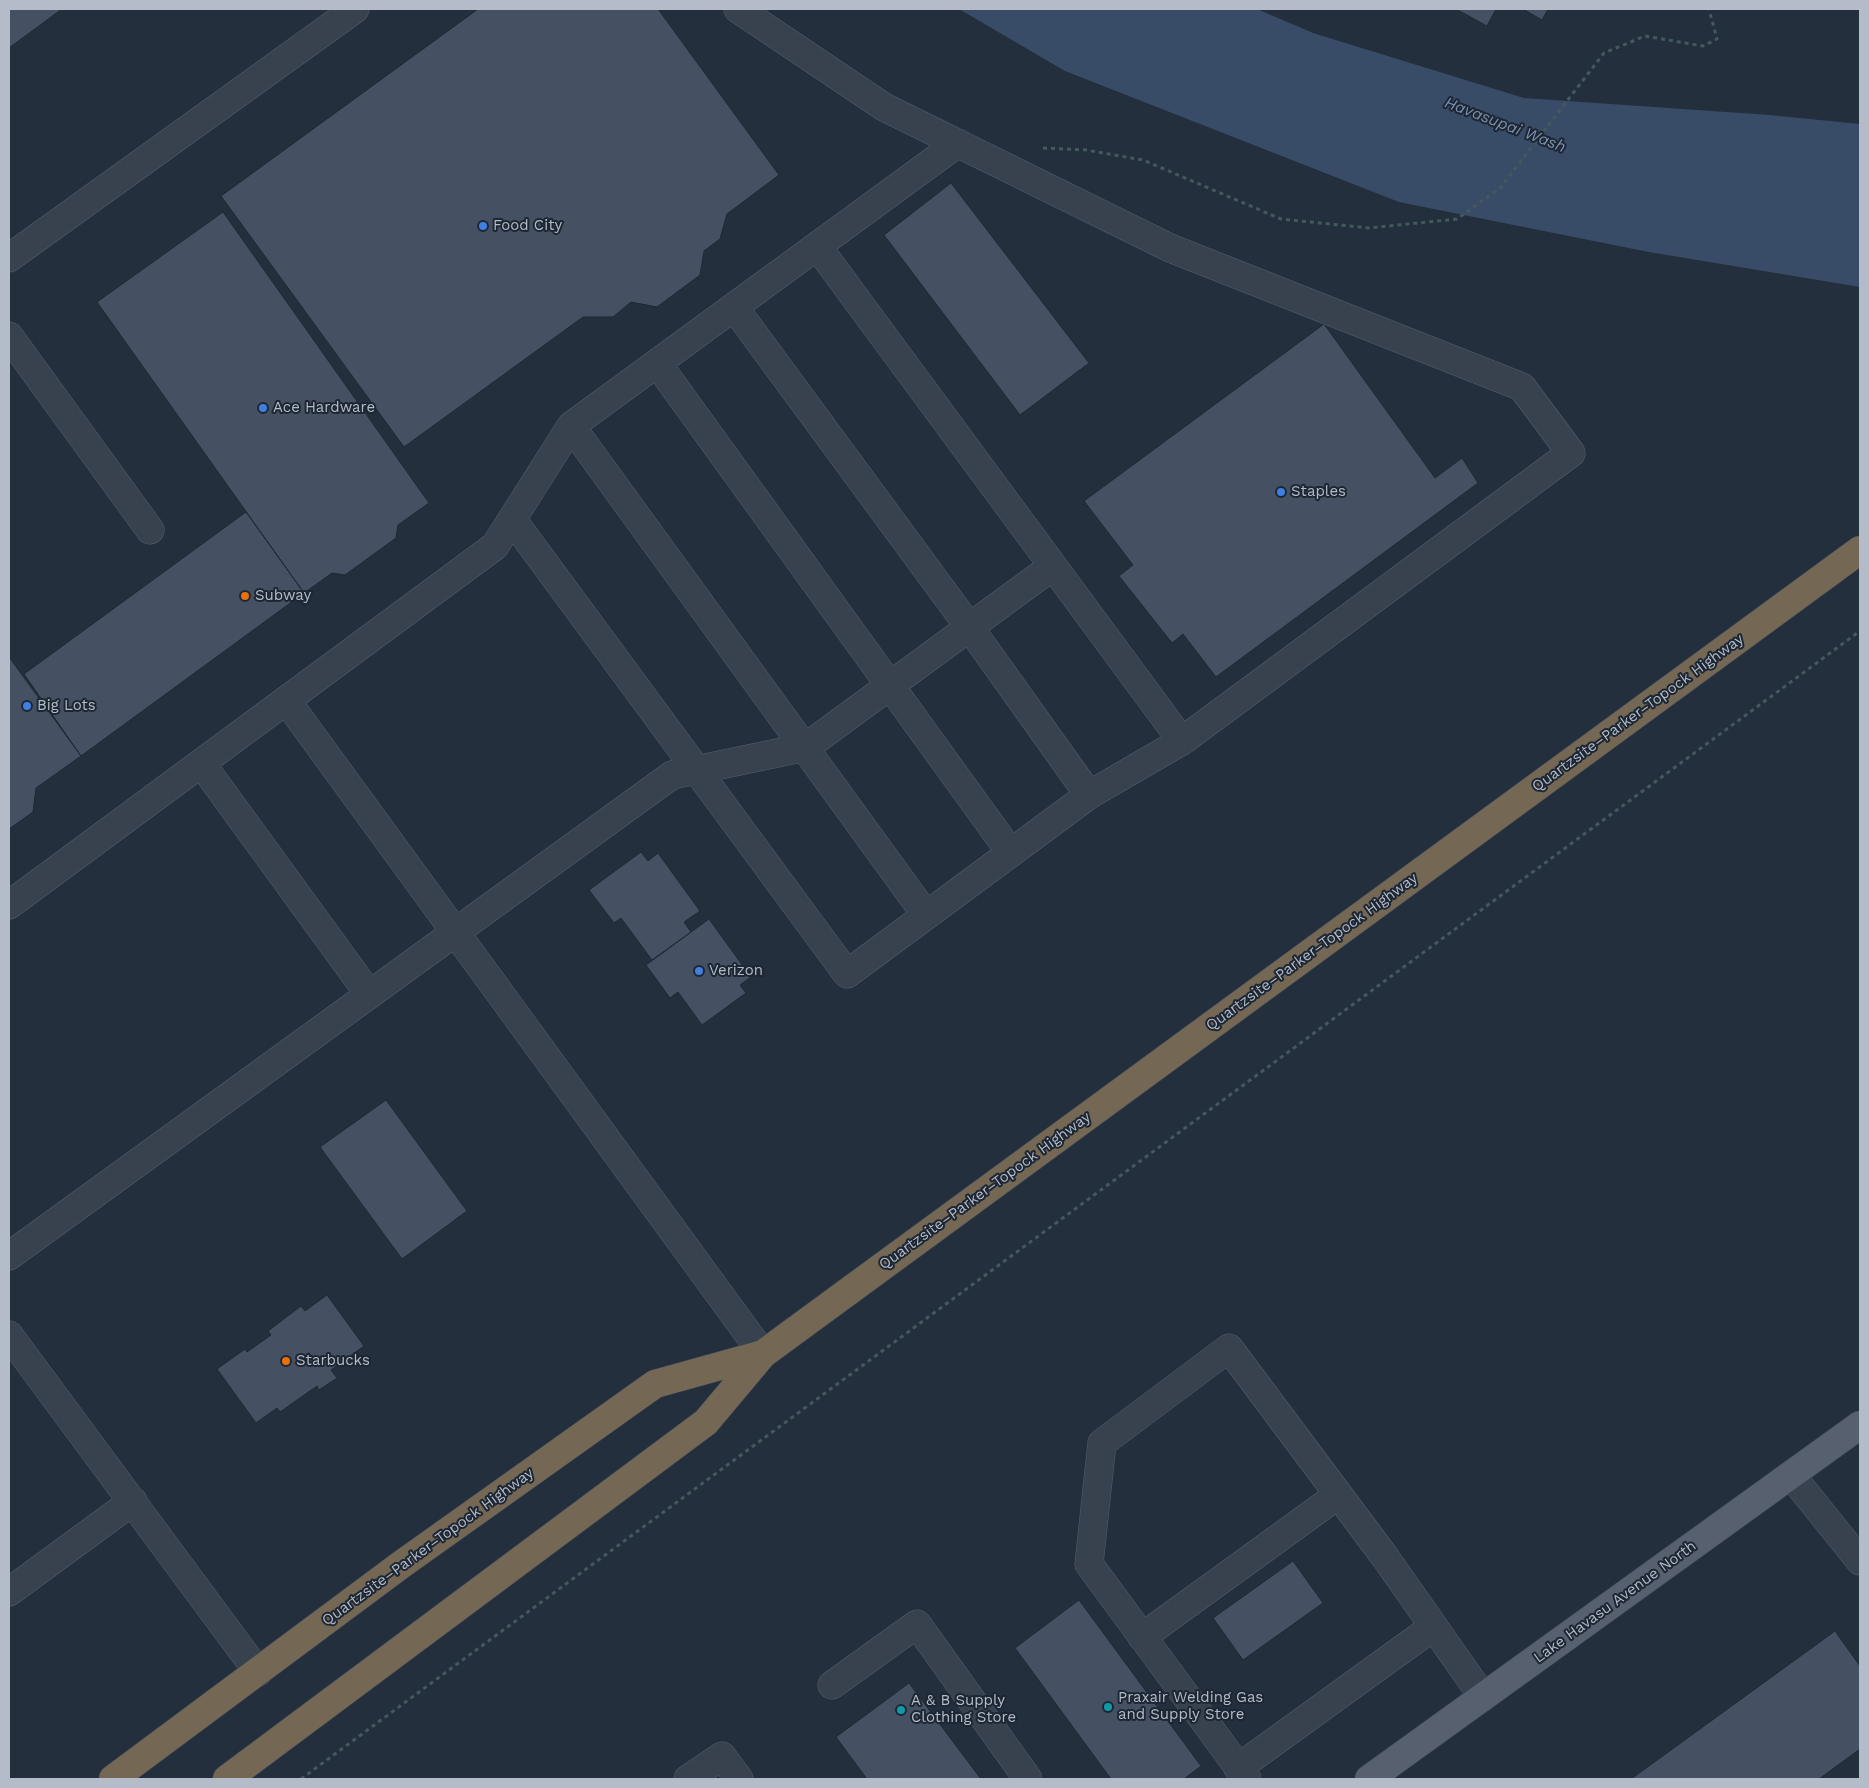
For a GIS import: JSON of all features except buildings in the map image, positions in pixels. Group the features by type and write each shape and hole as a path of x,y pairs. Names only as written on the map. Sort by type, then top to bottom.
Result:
{"highway":[{"name":"Quartzsite–Parker–Topock Highway","path":"227,1779 706,1422 763,1354 1860,550"},
{"name":"Quartzsite–Parker–Topock Highway","path":"113,1779 410,1559 655,1384 763,1354"}],"main road":[{"name":"Lake Havasu Avenue North","path":"1369,1779 1860,1425"}],"lane":[{"path":"9,258 355,9"},
{"path":"512,520 847,974 1089,795 1182,740 1571,454 1522,387 1170,248 884,107 738,9"},
{"path":"9,905 495,546 572,426 958,143"},
{"path":"817,246 1182,740"},
{"path":"734,307 970,628 1089,795"},
{"path":"9,336 150,530"},
{"path":"657,363 1011,853"},
{"path":"572,426 926,915"},
{"path":"9,1256 672,775 806,748 1053,566"},
{"path":"286,700 763,1354"},
{"path":"201,763 369,994"},
{"path":"9,1335 258,1672"},
{"path":"1433,1627 1242,1774 1089,1564 1102,1443 1229,1348 1338,1495 1433,1627 1483,1697"},
{"path":"1791,1475 1860,1561"},
{"path":"1142,1637 1338,1495"},
{"path":"9,1592 133,1501"},
{"path":"832,1685 917,1624 1028,1779"},
{"path":"688,1779 722,1756 739,1779"}],"path":[{"path":"1036,147 1086,150 1143,160 1281,219 1369,228 1457,220 1500,188 1604,53 1645,36 1703,46 1717,39 1709,9"},
{"path":"302,1779 1860,631"}],"water":[{"name":"Havasupai Wash","path":"959,9 1257,9 1313,33 1524,98 1769,115 1860,124 1860,287 1649,252 1399,202 1065,71"}],"place":[{"name":"Food City","path":"483,226"},
{"name":"Ace Hardware","path":"263,408"},
{"name":"Staples","path":"1281,492"},
{"name":"Subway","path":"245,596"},
{"name":"Big Lots","path":"27,706"},
{"name":"Verizon","path":"699,971"},
{"name":"Starbucks","path":"286,1361"},
{"name":"Praxair Welding Gas and Supply Store","path":"1108,1707"},
{"name":"A & B Supply Clothing Store","path":"901,1710"}]}
